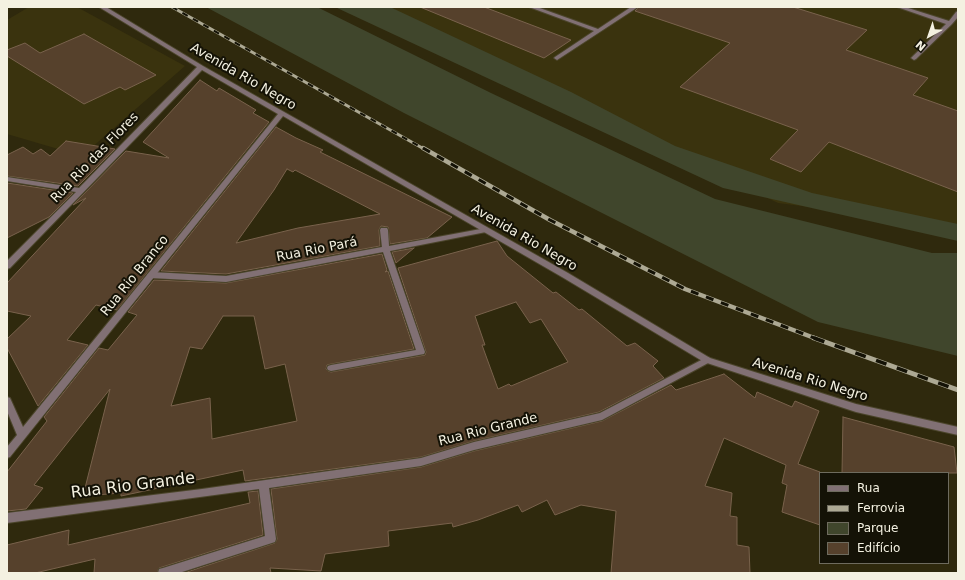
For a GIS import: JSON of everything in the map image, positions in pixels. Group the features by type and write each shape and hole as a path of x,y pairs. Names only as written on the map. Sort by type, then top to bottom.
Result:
{"street":[{"name":"Avenida Rio Negro","path":"102,7 201,67 486,230 707,360 856,408 958,431"},
{"path":"532,7 598,31"},
{"path":"557,58 635,7"},
{"path":"900,7 950,23"},
{"path":"914,58 950,23 958,13"},
{"name":"Rua Rio das Flores","path":"7,266 201,67"},
{"name":"Rua Rio Branco","path":"7,454 282,113"},
{"path":"7,179 80,190"},
{"path":"331,368 421,352 386,249 384,230"},
{"name":"Rua Rio Pará","path":"151,275 226,279 486,230"},
{"name":"Rua Rio Grande","path":"7,518 421,462 474,446 602,416 707,360"},
{"path":"7,401 22,435"},
{"path":"163,573 271,539 263,484"}],"shaded area":[{"path":"29,7 77,7 185,66 82,156 7,134 7,20"},
{"path":"376,7 958,7 958,226 778,203"}],"green space":[{"path":"206,7 317,7 491,93 715,199 932,253 958,253 958,356 818,322 404,113"},
{"path":"335,7 390,7 571,92 675,146 812,193 958,224 958,241 723,188"}],"building":[{"path":"420,7 484,7 571,40 544,58"},
{"path":"639,7 793,7 867,30 846,50 928,78 913,95 958,111 958,192 829,142 801,172 770,159 798,130 680,87 730,43 635,11"},
{"path":"84,34 156,75 125,90 120,87 84,104 7,56 7,50 25,43 40,53"},
{"path":"200,80 217,91 219,88 256,110 253,113 269,122 117,310 96,305 67,340 88,345 38,406 7,348 7,339 31,316 7,311 7,283 86,198 73,205 126,151 169,158 143,142"},
{"path":"276,127 323,150 320,152 452,217 427,238 390,244 388,227 381,226 379,230 380,246 226,274 161,271","holes":["287,169 293,172 295,170 380,214 298,228 236,243 274,190"]},
{"path":"66,141 115,149 78,186 7,176 7,155 23,147 33,154 41,149 50,156"},
{"path":"7,183 73,193 49,217 7,238"},
{"path":"497,241 507,256 553,293 556,292 579,310 582,309 627,346 635,343 658,361 653,366 664,378 599,412 474,441 421,457 245,481 243,470 121,496 121,493 83,496 110,389 34,485 43,488 26,509 7,511 7,472 47,421 44,417 99,348 108,350 137,315 128,312 154,280 226,283 382,254 387,270 385,272 388,271 414,349 327,365 326,369 331,372 425,355 426,352 398,268","holes":["516,302 530,323 541,319 568,362 511,386 509,384 498,389 482,345 485,345 475,316","223,316 254,316 265,369 285,364 297,421 212,439 210,398 171,406 190,347 202,349"]},
{"path":"414,248 396,263 392,252"},
{"path":"724,374 755,398 757,392 792,407 795,401 819,411 798,464 820,472 819,525 782,512 787,485 782,483 786,465 724,438 705,486 732,493 730,516 737,517 737,545 749,547 750,573 611,573 616,511 581,505 555,515 547,500 522,512 518,505 478,520 453,527 452,523 388,531 389,546 325,554 321,571 270,568 271,573 184,573 275,543 277,539 271,489 421,467 474,451 602,421 671,385 676,390"},
{"path":"843,417 954,447 957,473 949,472 842,472"},
{"path":"258,491 263,535 159,568 157,573 94,573 95,559 35,573 7,573 7,545 69,530 68,545 250,503 248,492"}],"railway":[{"path":"172,7 424,149"},
{"path":"423,148 550,220 685,289 817,339"},
{"path":"814,338 958,390"}]}
